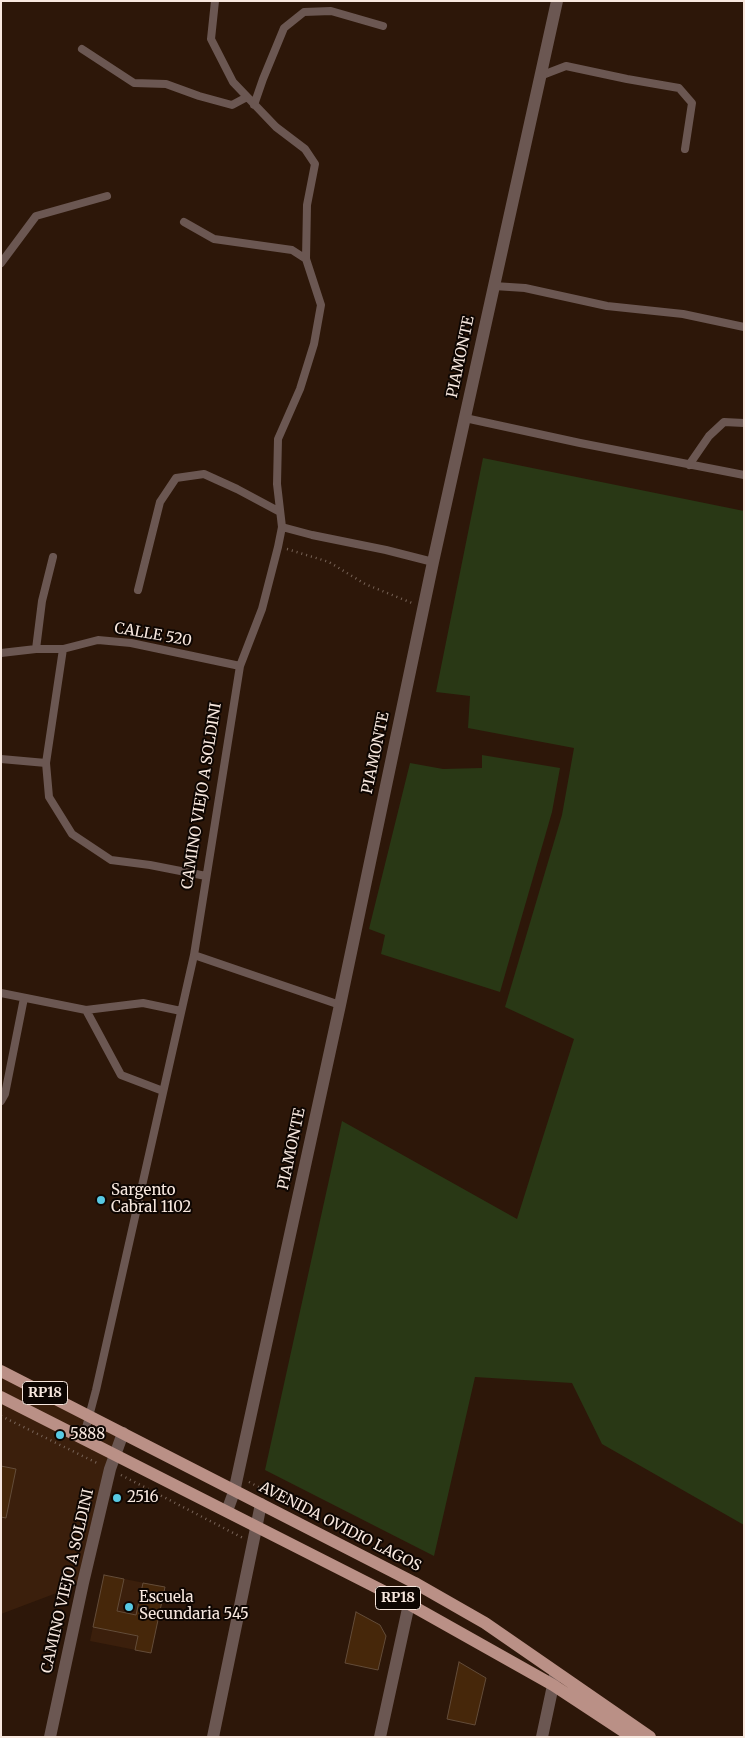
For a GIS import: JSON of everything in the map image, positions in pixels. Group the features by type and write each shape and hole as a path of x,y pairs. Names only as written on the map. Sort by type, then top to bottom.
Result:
{"main road":[{"name":"AVENIDA OVIDIO LAGOS","path":"1,1371 124,1433 234,1492 262,1504 415,1583 485,1623 650,1737"},
{"name":"RP18","path":"1,1398 409,1604 553,1686 632,1737"}],"street":[{"name":"PIAMONTE","path":"227,1511 234,1492 340,1005 433,562 557,1"},
{"name":"CAMINO VIEJO A SOLDINI","path":"50,1737 110,1469 124,1433"},
{"path":"213,1737 262,1504"},
{"path":"380,1737 415,1583"},
{"path":"542,1737 556,1671"}],"lane":[{"path":"215,1 211,39 233,82 254,105 284,28 304,12 331,11 383,26"},
{"path":"82,49 134,83 166,84 232,105 247,97"},
{"path":"540,76 566,66 679,88 692,103 685,149"},
{"name":"CAMINO VIEJO A SOLDINI","path":"83,1439 90,1416 194,955 240,666 262,609 282,527 277,484 278,439 300,389 314,344 321,305 306,259 307,204 315,164 306,150 276,127 254,105"},
{"path":"1,263 36,216 107,196"},
{"path":"184,222 214,239 292,250 306,259"},
{"path":"494,286 525,288 607,306 683,314 744,327"},
{"path":"465,418 744,475"},
{"path":"689,465 708,436 724,422 744,423"},
{"path":"138,590 160,502 176,478 204,474 280,512"},
{"path":"282,527 433,562"},
{"path":"36,650 42,601 53,557"},
{"name":"CALLE 520","path":"1,653 62,649 98,640 131,642 240,666"},
{"path":"62,649 46,763 49,797 72,834 111,860 150,865 206,876"},
{"path":"1,759 46,763"},
{"path":"194,955 340,1005"},
{"path":"1,993 86,1010 143,1002 181,1011"},
{"path":"1,1101 5,1094 24,998"},
{"path":"86,1010 121,1075 163,1091"}],"path":[{"path":"278,547 328,562 365,584 424,607"},
{"path":"1,1416 110,1469 254,1543"}],"shaded area":[{"path":"1,1371 123,1433 83,1583 1,1614"},
{"name":"Escuela Secundaria 545","path":"104,1575 165,1587 151,1653 90,1641"}],"green space":[{"path":"483,458 744,511 744,1525 602,1444 572,1383 475,1377 434,1556 265,1470 342,1121 517,1219 574,1039 505,1007 562,815 574,748 468,728 470,696 436,692"},
{"path":"482,755 560,768 552,812 500,992 381,954 385,935 369,929 410,763 443,769 482,768"}],"building":[{"path":"1,1466 16,1469 6,1518 1,1517"},
{"name":"Escuela Secundaria 545","path":"104,1575 124,1579 117,1611 136,1615 143,1583 165,1587 151,1653 135,1650 138,1636 93,1627"},
{"path":"356,1612 380,1625 386,1636 378,1670 345,1663"},
{"path":"459,1662 486,1678 475,1725 447,1719"}],"place":[{"name":"Sargento Cabral 1102","path":"101,1200"},
{"name":"5888","path":"60,1435"},
{"name":"2516","path":"117,1498"},
{"name":"Escuela Secundaria 545","path":"129,1607"}]}
